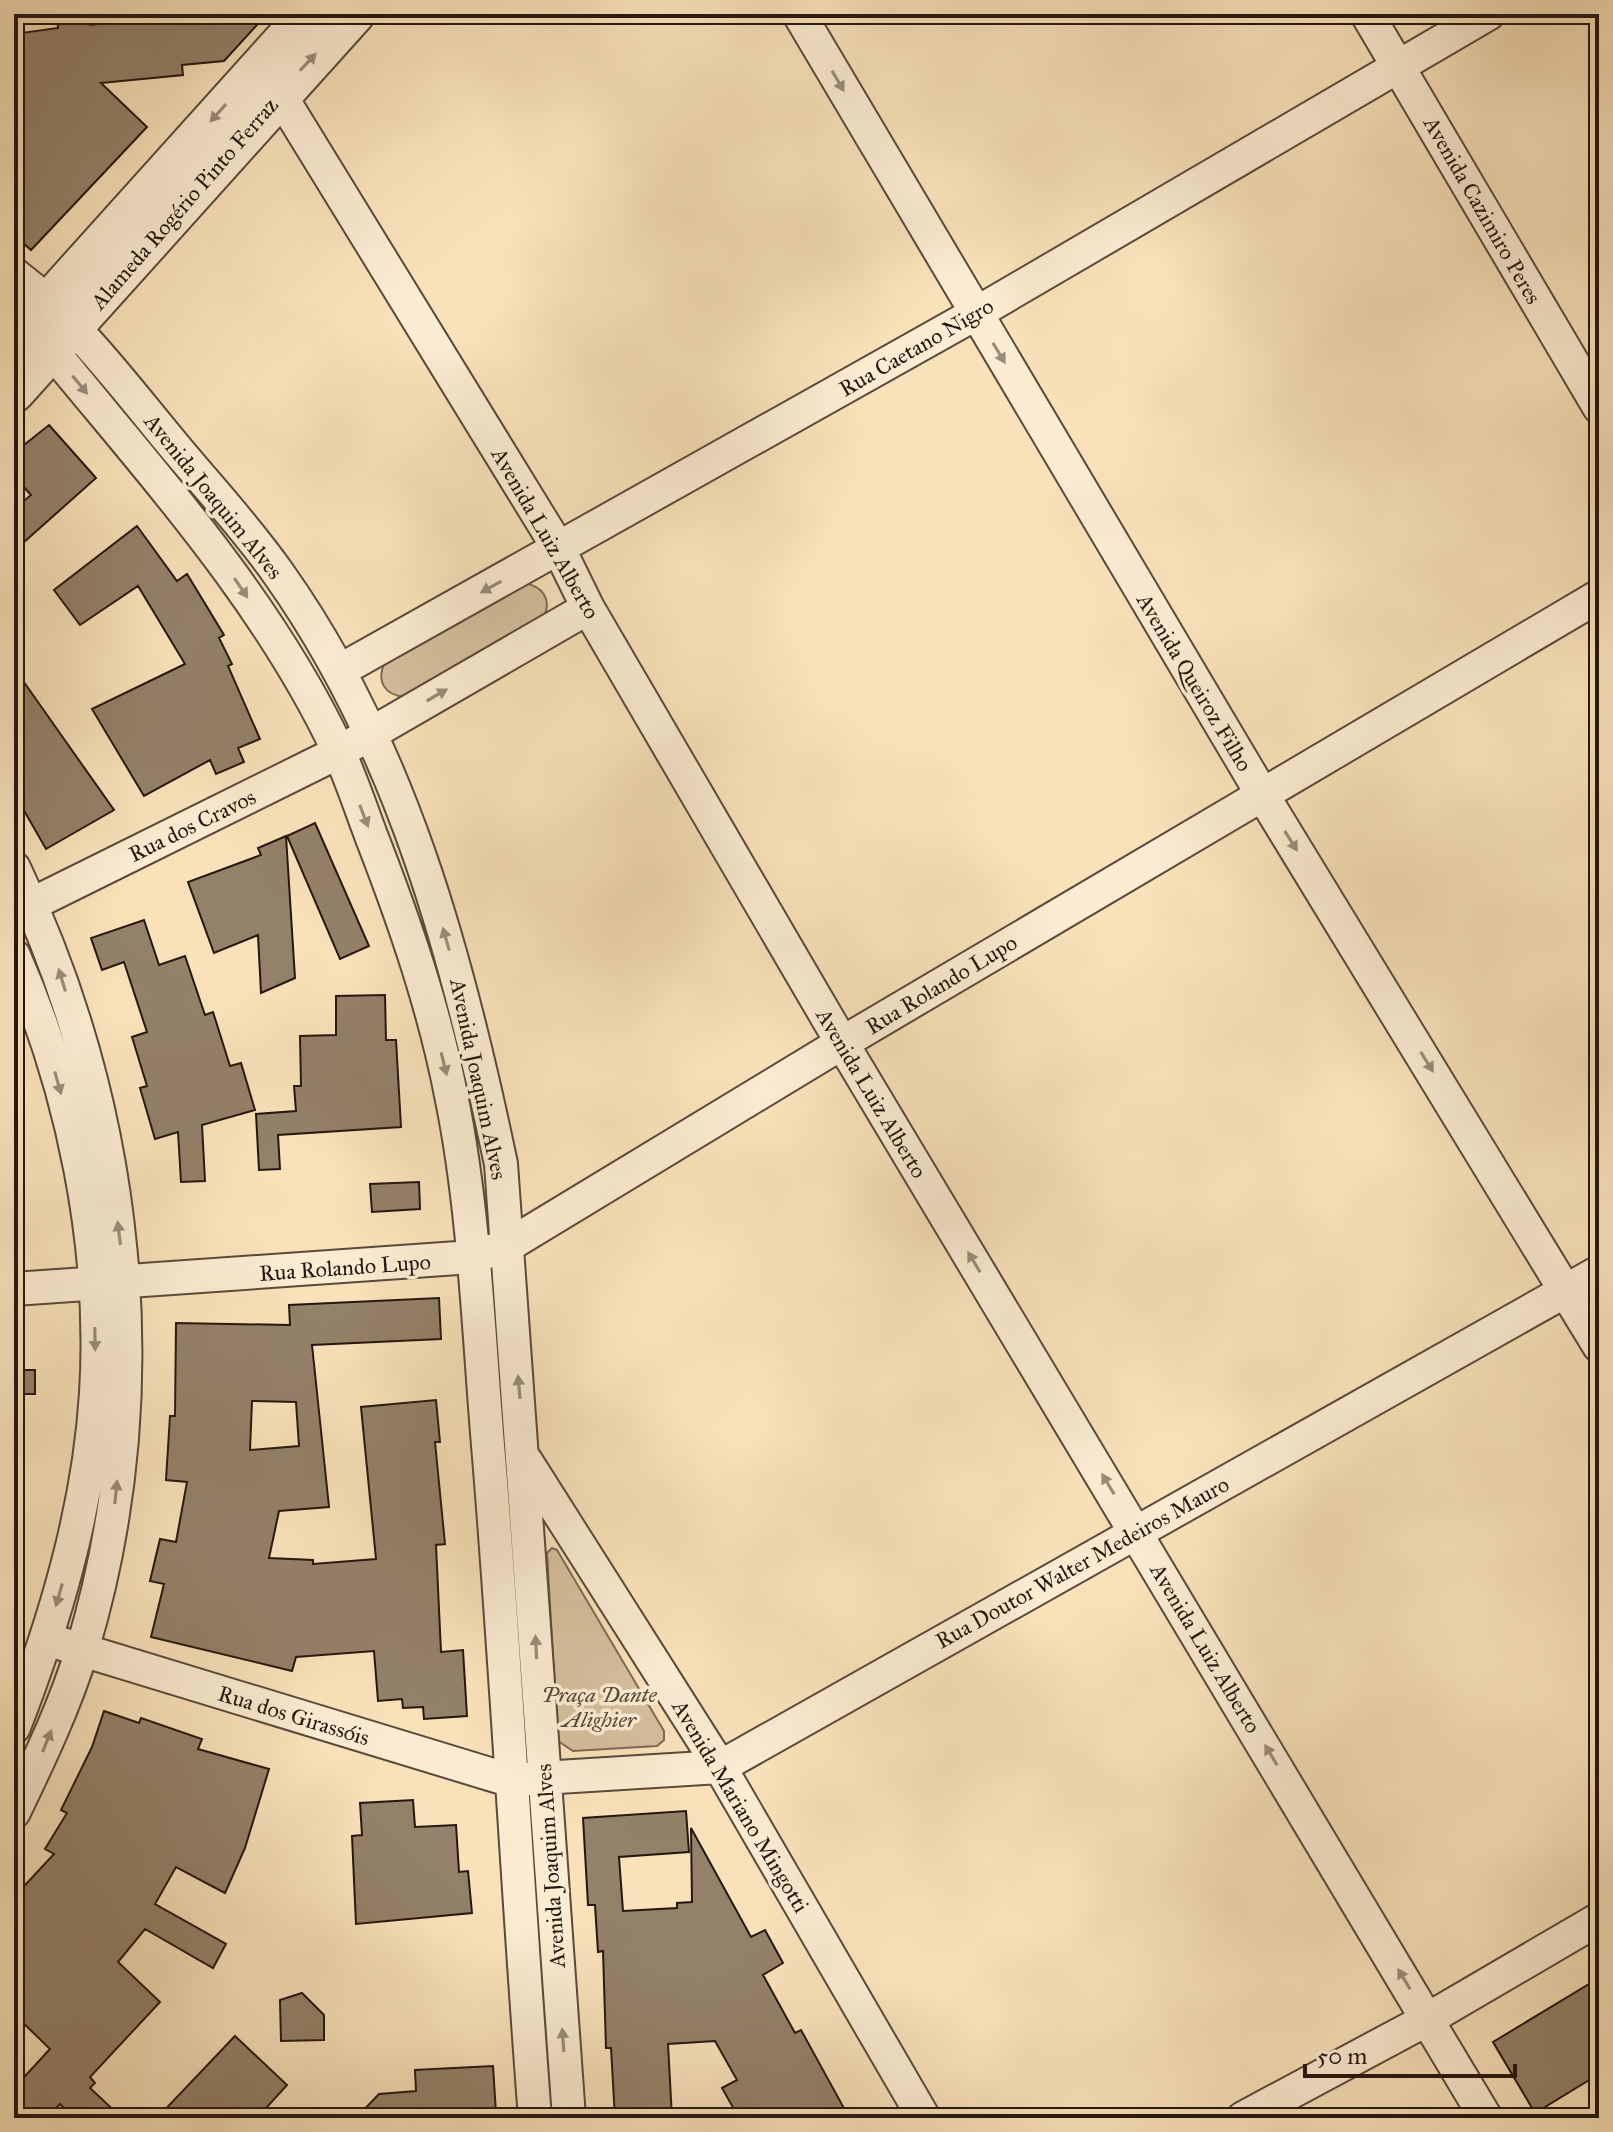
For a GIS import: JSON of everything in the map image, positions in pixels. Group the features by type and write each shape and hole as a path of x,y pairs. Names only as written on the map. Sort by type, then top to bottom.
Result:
{"street":[{"name":"Alameda Rogério Pinto Ferraz","path":"270,79 308,14"},
{"name":"Alameda Rogério Pinto Ferraz","path":"14,392 39,327 270,79 354,14"},
{"name":"Avenida Queiroz Filho","path":"799,14 1262,794 1599,1346"},
{"name":"Avenida Cazimiro Peres","path":"1367,14 1599,407"},
{"name":"Rua Caetano Nigro","path":"339,671 975,314 1488,14"},
{"name":"Avenida Luiz Alberto","path":"270,79 559,549 588,608 842,1043 1486,2118"},
{"name":"Avenida Joaquim Alves","path":"14,274 39,327 227,568 296,670 339,752 397,903 426,993 453,1102 472,1257 503,1629 509,1780 535,2118"},
{"name":"Avenida Joaquim Alves","path":"39,327 278,572 339,671 370,735 428,874 474,1037 501,1164 525,1459 544,1781 569,2118"},
{"name":"Rua Rolando Lupo","path":"14,1289 472,1257 507,1246 842,1043 1599,596"},
{"path":"370,735 588,608"},
{"name":"Rua dos Cravos","path":"23,909 370,735"},
{"path":"14,868 23,909 60,972 109,1153 110,1284 82,1497 46,1639 14,1727"},
{"path":"14,956 34,1002 79,1157 110,1284 126,1403 114,1514 82,1651 45,1747 14,1812"},
{"name":"Rua Doutor Walter Medeiros Mauro","path":"544,1781 720,1767 1599,1272"},
{"name":"Avenida Mariano Mingotti","path":"525,1459 720,1767 924,2118"},
{"name":"Rua dos Girassóis","path":"46,1639 509,1780 544,1781"},
{"path":"1243,2118 1428,2019 1599,1919"}],"green space":[{"path":"524,583 544,594 547,605 543,618 405,697 387,690 381,675 385,662"},
{"name":"Praça Dante Alighier","path":"552,1548 557,1550 664,1731 664,1740 657,1746 573,1751 558,1741 547,1553"}],"building":[{"path":"57,14 88,14 90,25 190,14 267,14 224,61 182,65 183,75 101,83 147,127 31,250 14,235 14,34 58,28"},
{"path":"49,425 96,478 14,551 14,509 31,495 14,476 14,453"},
{"path":"137,526 177,581 187,574 224,635 219,638 232,664 228,666 260,739 238,748 244,762 216,774 210,760 144,796 92,709 185,664 138,586 80,625 54,590"},
{"path":"14,668 114,810 46,849 14,793"},
{"path":"315,823 369,946 340,959 287,836"},
{"path":"286,836 295,978 261,993 258,935 214,953 188,882 261,855 258,848"},
{"path":"144,920 159,965 185,956 205,1015 213,1012 230,1066 241,1063 255,1110 202,1125 205,1181 181,1182 178,1132 155,1139 140,1088 147,1086 132,1037 147,1032 124,962 102,970 91,938"},
{"path":"385,995 386,1040 396,1040 401,1127 278,1135 280,1169 259,1170 256,1114 296,1111 294,1086 301,1086 300,1036 336,1035 336,996"},
{"path":"419,1182 420,1209 372,1212 370,1184"},
{"path":"439,1298 441,1339 312,1345 329,1507 279,1511 269,1558 313,1560 313,1564 376,1559 361,1407 436,1400 440,1442 435,1442 445,1544 436,1545 441,1652 463,1650 467,1716 424,1719 423,1707 403,1708 402,1699 378,1701 374,1651 296,1657 292,1671 151,1637 164,1584 150,1581 160,1539 176,1542 187,1482 166,1480 170,1416 175,1416 176,1323 290,1325 289,1305","holes":["252,1401 296,1402 299,1446 250,1450"]},
{"path":"14,1370 35,1370 35,1394 14,1394"},
{"path":"104,1711 139,1723 141,1718 202,1739 198,1749 269,1769 245,1848 225,1893 176,1867 155,1904 226,1944 213,1968 145,1929 118,1962 160,2002 90,2077 95,2083 90,2088 122,2118 75,2118 60,2104 47,2118 14,2118 14,2088 50,2049 14,2014 14,1897 54,1854 45,1849 67,1813 61,1810 92,1747"},
{"path":"413,1800 415,1827 456,1825 459,1872 468,1871 472,1913 356,1924 352,1836 362,1835 360,1803"},
{"path":"686,1811 689,1852 619,1857 623,1911 677,1908 677,1903 692,1902 691,1828 751,1937 765,1930 783,1963 763,1975 795,2033 801,2030 845,2110 831,2118 739,2118 722,2088 737,2080 715,2041 668,2044 672,2118 615,2118 611,2048 606,2048 603,1951 598,1952 595,1905 588,1905 583,1818"},
{"path":"1599,1978 1599,2074 1535,2113 1493,2042"},
{"path":"302,1993 324,2015 324,2040 281,2041 280,2000"},
{"path":"235,2036 287,2085 257,2118 157,2118"},
{"path":"493,2066 496,2113 357,2117 379,2094 416,2091 415,2070"}]}
